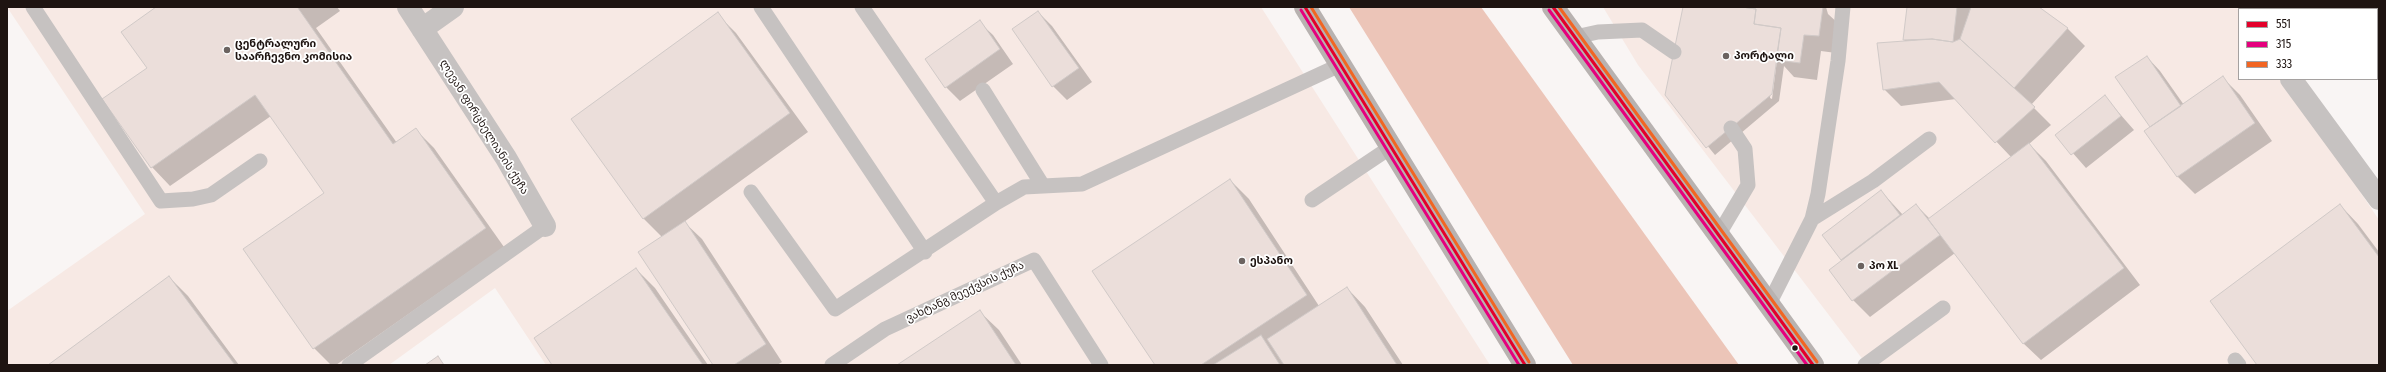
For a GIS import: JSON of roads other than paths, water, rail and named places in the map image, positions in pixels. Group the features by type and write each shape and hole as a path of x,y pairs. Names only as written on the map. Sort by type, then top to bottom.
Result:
{"highway":[{"path":"1305,7 1525,365"},
{"path":"1553,7 1813,365"}],"street":[{"name":"ლევან ფირცხელიანის ქუჩა","path":"408,7 506,158 545,226"},
{"path":"422,29 453,7"},
{"path":"2293,80 2379,199"}],"lane":[{"path":"33,7 161,201 193,199 211,195 260,162"},
{"path":"761,7 925,252"},
{"path":"862,7 996,203"},
{"path":"1769,304 1812,219 1818,194 1838,61 1843,7"},
{"path":"1575,37 1598,32 1642,30 1674,52"},
{"path":"751,192 835,309 925,252 996,203 1024,187 1082,184 1340,65"},
{"path":"983,90 1043,186"},
{"path":"1718,234 1748,185 1745,149 1730,128"},
{"path":"1812,219 1873,181 1928,139"},
{"path":"1312,200 1391,147"},
{"path":"349,365 545,226"},
{"name":"ვახტანგ მეექვსის ქუჩა","path":"832,365 885,329 1034,260 1101,365"},
{"path":"1864,365 1942,308"}],"place":[{"name":"ცენტრალური საარჩევნო კომისია","path":"227,50"},
{"name":"პორტალი","path":"1726,56"},
{"name":"ესპანო","path":"1242,261"},
{"name":"პო XL","path":"1861,266"}]}
